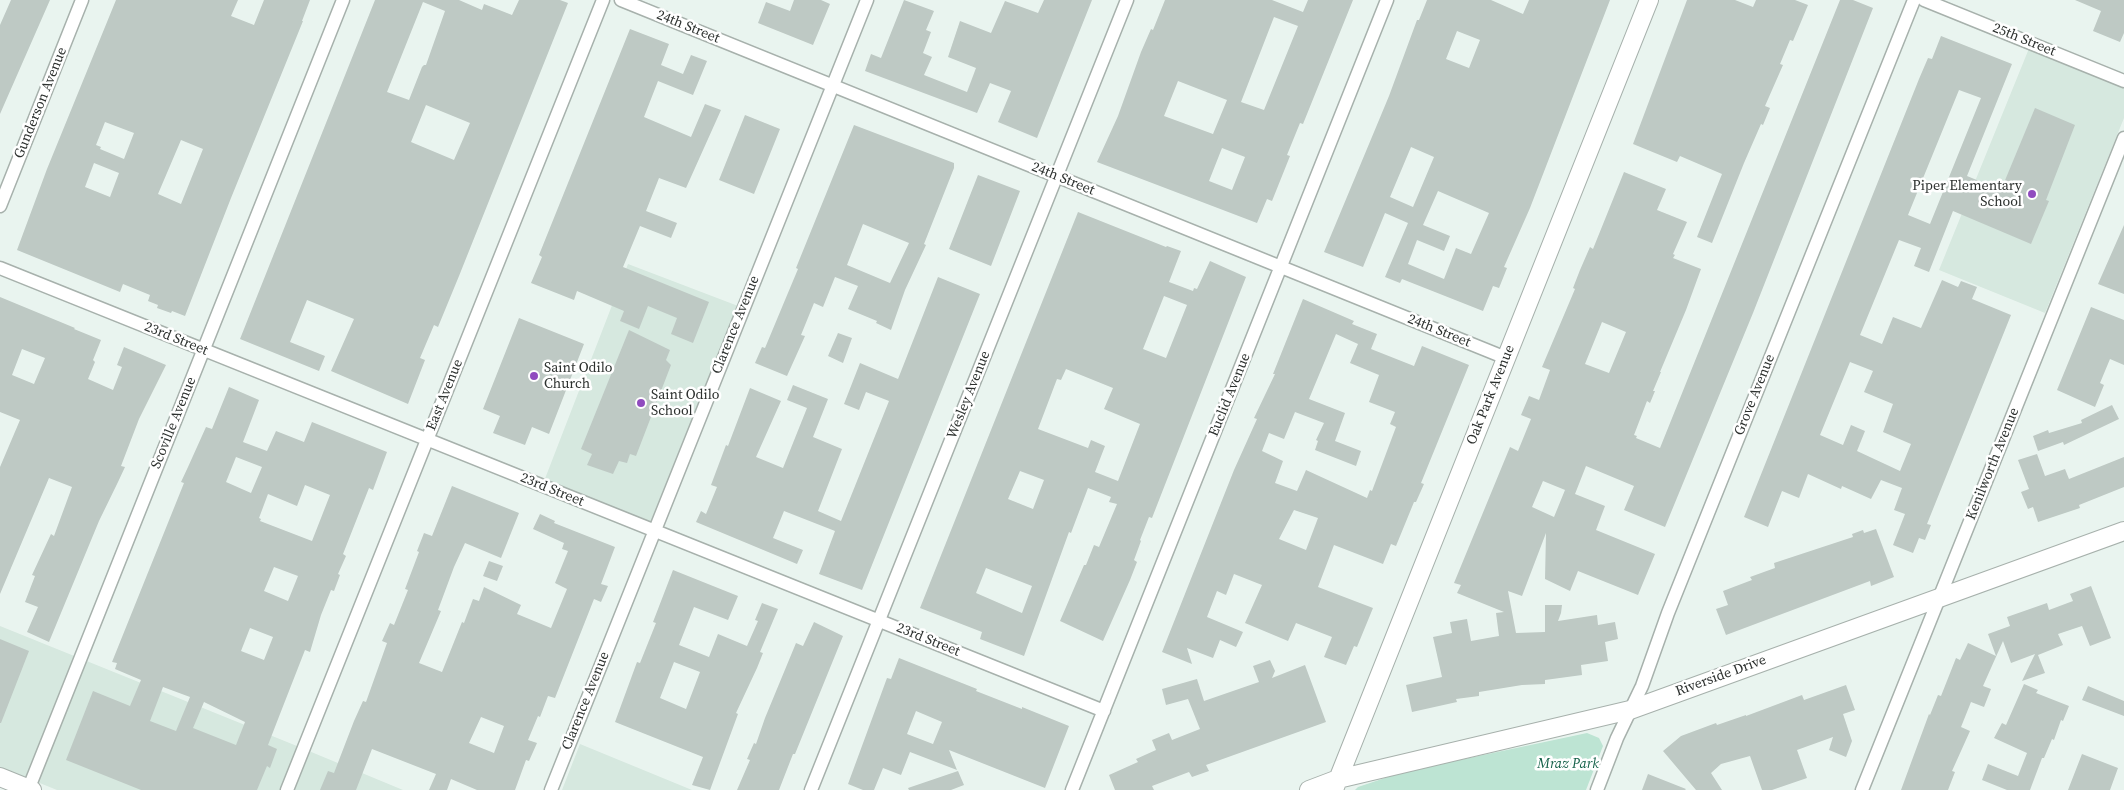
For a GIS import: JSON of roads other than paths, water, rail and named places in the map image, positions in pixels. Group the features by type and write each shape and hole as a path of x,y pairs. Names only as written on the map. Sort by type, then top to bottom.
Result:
{"street":[{"name":"Gunderson Avenue","path":"0,206 82,0"},
{"name":"Scoville Avenue","path":"30,789 343,0"},
{"name":"East Avenue","path":"287,790 603,0"},
{"name":"24th Street","path":"621,0 1506,358"},
{"name":"Clarence Avenue","path":"551,790 867,0"},
{"name":"Wesley Avenue","path":"811,790 1127,0"},
{"name":"Euclid Avenue","path":"1072,790 1387,0"},
{"name":"Oak Park Avenue","path":"1338,786 1649,0"},
{"name":"Grove Avenue","path":"1597,790 1642,686 1668,613 1914,0"},
{"name":"25th Street","path":"1924,0 2124,81"},
{"name":"Kenilworth Avenue","path":"1862,790 2124,138"},
{"name":"23rd Street","path":"0,268 1104,711"},
{"name":"Riverside Drive","path":"1310,790 1338,786 1630,710 2124,531"},
{"path":"0,777 30,789"}],"place":[{"name":"Piper Elementary School","path":"2032,194"},
{"name":"Saint Odilo Church","path":"534,376"},
{"name":"Saint Odilo School","path":"641,403"}],"park label":[{"name":"Mraz Park","path":"1568,764"}]}
